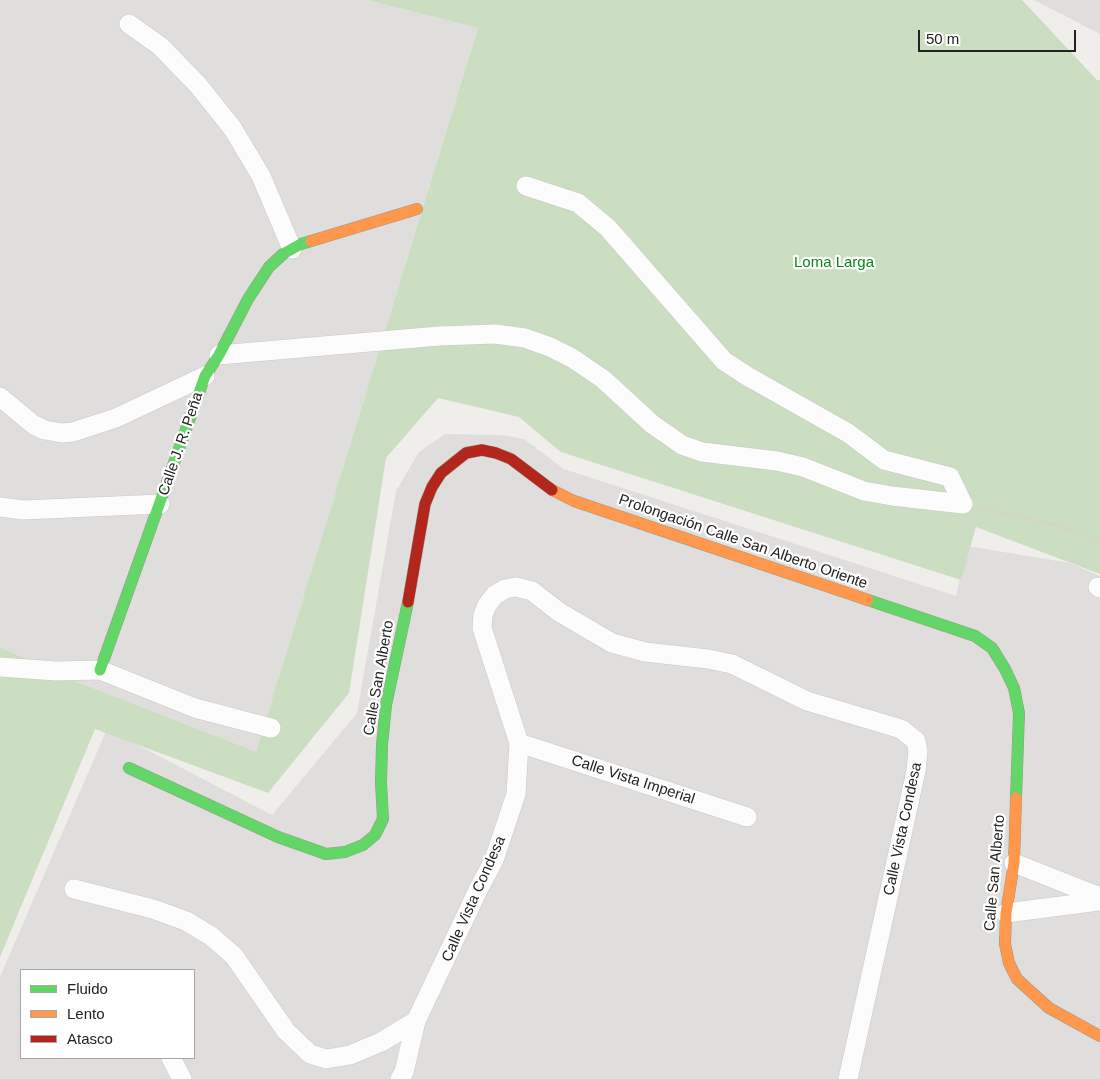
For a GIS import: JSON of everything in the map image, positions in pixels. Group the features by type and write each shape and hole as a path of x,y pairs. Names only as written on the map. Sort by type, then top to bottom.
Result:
{"street":[{"path":"129,24 160,46 198,85 233,129 261,176 292,250"},
{"path":"526,186 578,204 608,228 724,361 848,433 884,460 950,477 963,504"},
{"path":"205,376 219,355 248,298 269,266 283,254 301,244 417,209"},
{"path":"219,355 438,336 495,334 525,338 550,347 572,358 603,379 652,424 682,445 702,452 777,461 803,467 864,491 963,504"},
{"name":"Calle J. R. Peña","path":"0,398 34,425 45,430 62,433 73,432 116,418 205,376"},
{"name":"Calle J. R. Peña","path":"100,670 205,376"},
{"name":"Prolongación Calle San Alberto Oriente","path":"466,453 482,450 496,453 511,459 547,488 574,501 975,636 992,648 1005,668"},
{"name":"Calle San Alberto","path":"129,768 278,838 326,854 345,852 363,845 375,835 383,819 381,784 382,745 386,705 412,582 425,504 432,487 441,473 466,453"},
{"path":"0,507 23,510 160,504"},
{"name":"Calle Vista Condesa","path":"400,1079 404,1072 416,1021 494,860 516,794 519,743 482,628 483,614 486,606 495,595 506,589 516,587 532,591 560,612 612,644 645,652 708,659 732,664 807,701 901,729 916,741 918,751 916,771 848,1079"},
{"path":"0,667 56,671 100,670 195,708 271,728"},
{"name":"Calle San Alberto","path":"1005,668 1014,688 1019,713 1014,863 1006,913 1005,944 1009,962 1017,979 1049,1008 1100,1036"},
{"name":"Calle Vista Imperial","path":"519,743 747,817"},
{"path":"1014,863 1100,899"},
{"path":"74,889 153,908 186,921 211,936 234,956 286,1031 310,1054 326,1059 350,1055 381,1042 416,1021"},
{"path":"1006,913 1100,899"},
{"path":"172,1059 182,1079"}],"path":[{"path":"963,504 1056,525 1100,541"}],"shaded area":[{"path":"0,0 367,0 478,28 256,753 67,678 0,647"},
{"path":"1034,0 1100,0 1100,34"},
{"path":"445,434 501,435 524,439 564,469 956,596 967,546 1070,563 1100,576 1100,1079 0,1079 0,977 107,729 272,815 357,713 396,491 419,452"}],"green space":[{"name":"Loma Larga","path":"367,0 1022,0 1097,80 1100,80 1100,574 976,527 961,580 561,452 519,417 438,398 386,458 349,693 268,793 95,729 0,957 0,647 67,678 256,752 478,28"}],"traffic: fast":[{"path":"100,670 205,376 219,355 248,299 269,267 283,254 311,241"},
{"path":"868,600 975,636 992,648 1014,688 1019,713 1016,798"},
{"path":"129,768 278,837 326,854 345,852 363,845 375,835 383,819 381,783 386,705 408,602"}],"traffic: slow":[{"path":"311,241 417,209"},
{"path":"552,490 574,501 868,600"},
{"path":"1016,798 1014,863 1006,913 1005,944 1009,963 1017,979 1049,1008 1100,1036"}],"traffic: jam":[{"path":"408,602 425,504 432,487 441,473 466,453 482,450 511,459 552,490"}]}
